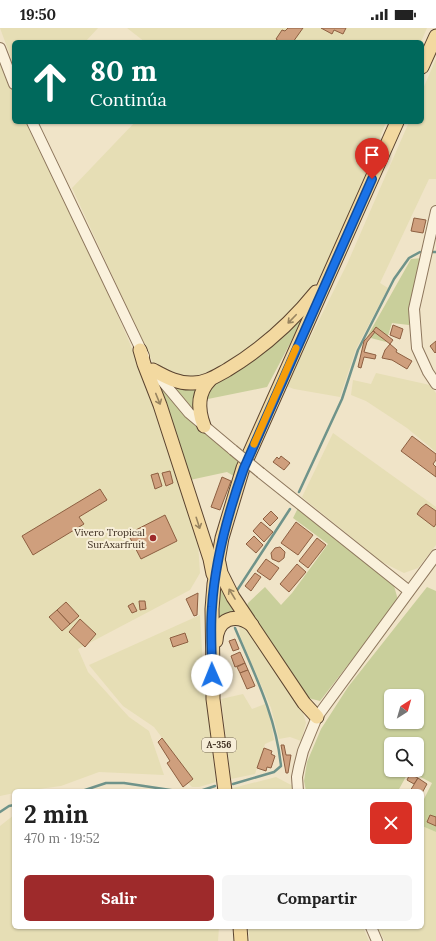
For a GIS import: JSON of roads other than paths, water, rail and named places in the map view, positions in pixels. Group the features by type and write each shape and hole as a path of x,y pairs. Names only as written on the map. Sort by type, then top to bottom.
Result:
{"main road":[{"path":"424,63 436,36"},
{"path":"214,584 228,514 244,468 326,279 396,124"},
{"path":"153,370 176,381 185,383 210,380 237,364 265,344 290,322 326,279"},
{"path":"140,350 160,405 208,552 214,584"},
{"path":"204,426 200,414 199,402 202,391 210,380"},
{"path":"219,553 221,573 226,585 304,703 317,717"},
{"name":"A-356","path":"214,584 212,609 213,699 225,789"},
{"path":"212,675 219,628 224,622 231,619 240,618 254,626"},
{"path":"240,929 241,941"}],"street":[{"path":"0,48 12,79"},
{"path":"33,124 140,350 153,370 176,399 189,413 233,450 409,591"},
{"path":"436,211 414,309 417,348 428,372 436,384"},
{"path":"298,789 297,777 303,751 317,717 436,555"},
{"path":"372,929 377,941"}],"waterway":[{"path":"299,492 342,399 358,350 394,279 409,258 420,252"},
{"path":"236,592 290,509"},
{"path":"233,784 274,772 281,766 269,712 257,678 235,628"},
{"path":"88,789 106,783 124,783 164,789"},
{"path":"206,789 215,786"},
{"path":"0,812 12,805"}],"place":[{"name":"Vivero Tropical SurAxarfruit","path":"153,538"}]}
